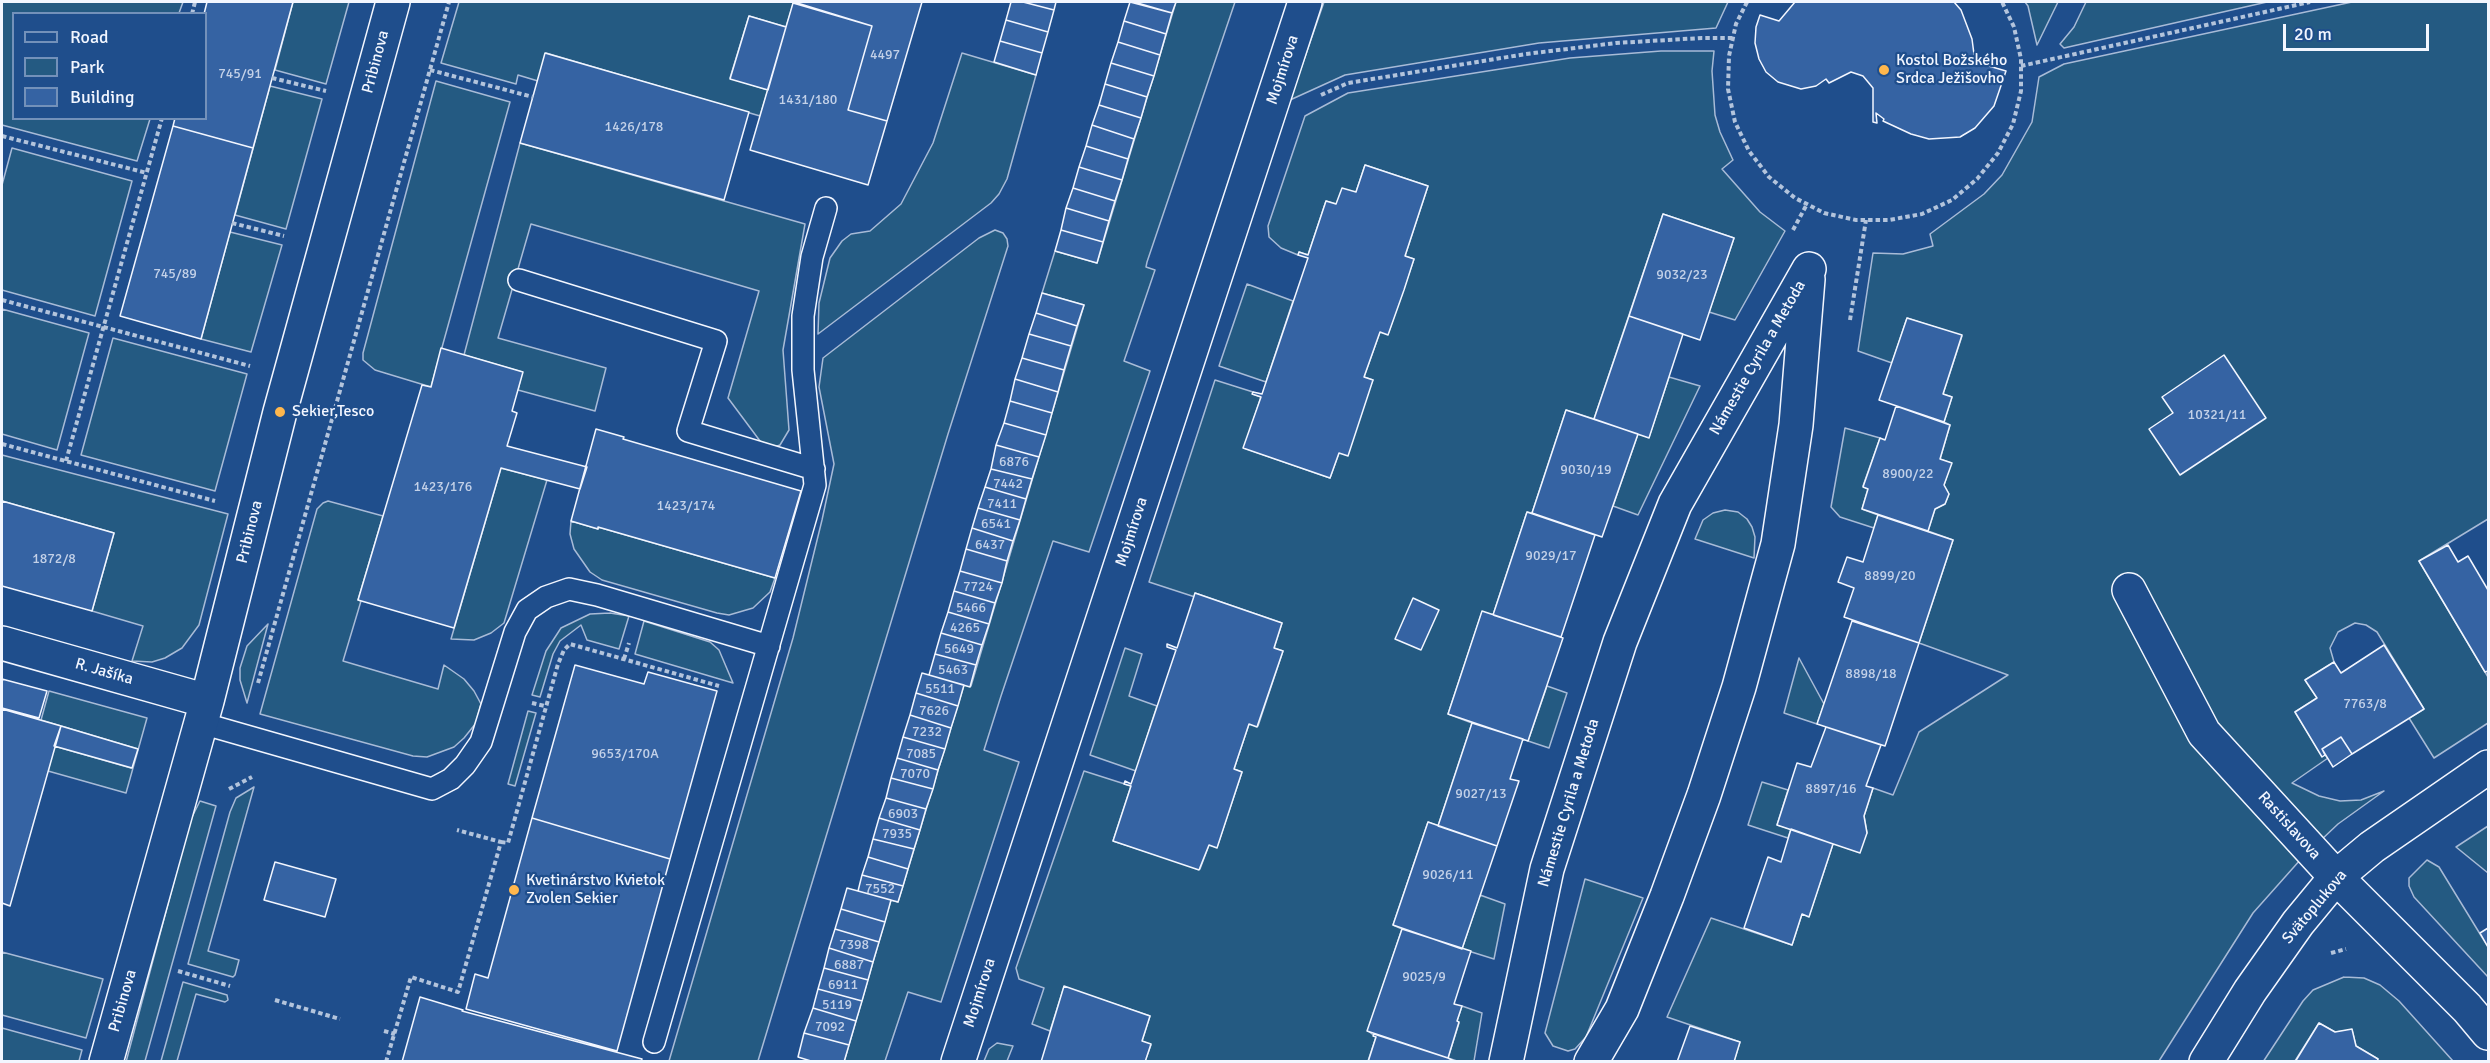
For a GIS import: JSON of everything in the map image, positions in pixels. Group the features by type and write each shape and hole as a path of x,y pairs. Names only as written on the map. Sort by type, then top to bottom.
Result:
{"street":[{"name":"Pribinova","path":"106,1062 204,712 280,412 393,2"},
{"name":"Mojmírova","path":"958,1062 1305,2"},
{"name":"Námestie Cyrila a Metoda","path":"1506,1062 1547,869 1620,642 1675,504 1809,268 1796,425 1778,544 1739,687 1704,795 1667,896 1622,1009 1591,1062"},
{"name":"Rastislavova","path":"2129,590 2204,733 2336,877 2467,1008 2488,1033"},
{"name":"R. Jašíka","path":"2,643 204,712"},
{"name":"Svätoplukova","path":"2206,1062 2250,991 2298,923 2336,877 2381,840 2488,767"}],"lane":[{"path":"654,1042 815,484 803,370 803,316 812,257 826,208"},
{"path":"519,280 716,341 688,431 814,470"},
{"path":"204,712 432,789 451,779 465,765 481,742 515,632 527,610 546,597 569,589 597,595 769,646"}],"path":[{"path":"258,686 449,2"},
{"path":"1748,2 1736,24 1729,56 1728,89 1735,122 1749,151 1769,177 1795,198 1824,213 1856,220 1889,220 1922,213 1952,200 1977,179 1998,153 2013,124 2021,92 2021,66 2014,27 2002,2"},
{"path":"2021,66 2310,2"},
{"path":"1319,95 1348,83 1526,54 1616,43 1733,38"},
{"path":"430,70 533,97"},
{"path":"273,78 336,93"},
{"path":"66,461 161,120"},
{"path":"2,137 147,173"},
{"path":"232,223 286,237"},
{"path":"2,300 260,369"},
{"path":"2,444 223,503"},
{"path":"457,830 508,843 558,664 564,650 570,644 755,696"},
{"path":"387,1062 411,977 458,992 501,842"},
{"path":"2326,956 2335,950 2354,949"},
{"path":"178,971 230,986"},
{"path":"275,1000 340,1019"},
{"path":"384,1031 394,1034"}],"green space":[{"path":"2,2 183,2 179,12 12,12 12,120 150,120 137,161 2,125"},
{"path":"293,2 349,2 326,84 275,70"},
{"path":"459,2 794,2 786,27 749,16 730,78 768,90 760,116 546,53 538,81 518,75 516,84 441,63"},
{"path":"1176,2 1235,2 1147,262 1146,267 1155,270 1124,361 1150,371 1089,552 1053,541 1001,696 984,750 1019,762 941,1002 908,992 885,1061 844,1062 891,900 898,902 964,685 971,686 1084,305 1042,293 1055,251 1097,263"},
{"path":"1324,2 1728,2 1716,28 1539,43 1345,75 1290,100"},
{"path":"2025,2 2058,2 2037,45 2028,6"},
{"path":"2086,2 2267,2 2064,48 2060,44 2074,27"},
{"path":"2352,2 2488,2 2488,519 2419,561 2488,677 2488,723 2434,758 2409,718 2424,709 2377,632 2366,625 2355,623 2338,632 2330,648 2334,662 2305,680 2317,698 2295,712 2322,756 2325,755 2328,758 2292,783 2319,796 2340,801 2361,800 2384,791 2338,824 2301,859 2253,913 2159,1061 1734,1061 1740,1042 1667,1017 1711,918 1792,945 1802,914 1809,916 1833,844 1867,833 1864,816 1873,788 1893,795 1919,732 2008,675 1919,643 1953,540 1928,531 1935,509 1945,504 1949,494 1944,485 1951,463 1940,459 1950,425 1944,422 1952,397 1943,394 1962,336 1907,318 1892,363 1858,351 1873,253 1903,254 1933,246 1930,234 1984,194 2002,175 2032,122 2039,77 2064,64"},
{"path":"1661,51 1714,51 1712,71 1715,115 1733,160 1722,169 1760,212 1785,231 1735,320 1709,312 1734,238 1663,214 1594,419 1566,410 1532,513 1527,512 1493,615 1482,612 1448,714 1472,723 1438,826 1428,822 1393,925 1402,929 1368,1031 1376,1037 1368,1061 1145,1061 1151,1045 1142,1041 1150,1016 1064,987 1050,1031 1032,1024 1044,988 1019,979 1016,968 1084,771 1131,786 1113,841 1200,869 1209,845 1217,847 1242,772 1234,769 1249,724 1258,726 1283,651 1274,648 1282,623 1195,593 1195,597 1149,582 1215,380 1253,392 1261,397 1244,448 1330,478 1339,453 1373,380 1364,377 1380,332 1388,334 1414,259 1405,256 1428,186 1365,165 1356,192 1336,204 1326,201 1308,255 1299,252 1298,255 1281,248 1269,237 1268,226 1305,116 1348,93 1570,58"},
{"path":"962,53 1036,75 1007,179 991,203 818,334 819,303 830,258 842,241 851,234 870,231 901,204 933,143"},
{"path":"436,81 510,102 431,387 375,370 363,360 363,353"},
{"path":"270,86 322,99 286,229 235,215"},
{"path":"520,143 805,224 783,350 789,430 780,445 772,448 763,445 728,398 759,291 531,224 498,338 606,368 595,411 518,390 522,372 464,355"},
{"path":"12,148 132,181 95,316 2,290 2,185"},
{"path":"995,230 1003,233 1008,246 948,434 758,1061 669,1061 793,638 822,520 834,464 819,387 823,358 979,238"},
{"path":"230,232 282,245 251,352 201,339"},
{"path":"1247,284 1293,301 1266,382 1219,366"},
{"path":"2,309 89,333 57,450 2,434"},
{"path":"113,338 247,374 215,491 81,455"},
{"path":"1669,377 1700,386 1638,515 1613,506 1638,434 1649,437"},
{"path":"1845,428 1880,438 1863,486 1868,489 1862,509 1878,515 1874,528 1840,517 1831,507"},
{"path":"2,455 228,514 199,625 182,648 165,658 152,662 132,661 143,626 92,611 114,533 2,501"},
{"path":"501,468 547,480 504,623 491,633 474,640 451,639"},
{"path":"328,501 383,516 343,661 438,689 444,665 464,679 481,704 476,723 454,747 427,757 413,756 260,714 317,509"},
{"path":"1725,510 1738,512 1747,519 1752,527 1755,537 1754,558 1695,539 1703,520 1713,513"},
{"path":"571,521 775,578 770,592 753,608 729,615 717,613 602,580 590,572 574,549 570,534"},
{"path":"610,613 629,616 619,649 587,640 581,625 560,641 553,654 540,697 532,695 546,651 561,628 590,614"},
{"path":"644,621 710,642 719,650 733,683 635,654"},
{"path":"268,624 247,703 240,680 240,668 247,646"},
{"path":"1125,648 1142,654 1129,696 1157,706 1136,771 1090,755"},
{"path":"1799,658 1824,704 1817,724 1784,713"},
{"path":"1547,686 1567,693 1549,748 1528,741"},
{"path":"49,691 147,718 126,793 48,771 54,746 131,768 138,749 41,720"},
{"path":"528,711 536,713 515,786 508,784"},
{"path":"1762,782 1788,790 1777,825 1791,829 1788,838 1748,825"},
{"path":"254,787 208,951 239,960 233,977 188,964 230,812 236,798"},
{"path":"200,801 216,806 145,1061 126,1062 190,821"},
{"path":"2488,826 2488,873 2456,847"},
{"path":"2427,860 2439,867 2488,947 2488,977 2414,897 2409,886 2409,878"},
{"path":"1585,879 1643,898 1586,1037 1575,1049 1568,1051 1553,1046 1545,1033"},
{"path":"1480,895 1505,904 1494,959 1462,949"},
{"path":"2,952 103,979 86,1038 2,1015"},
{"path":"2344,977 2364,978 2380,985 2399,1001 2453,1061 2377,1061 2378,1059 2356,1046 2352,1030 2335,1032 2319,1023 2295,1061 2263,1062 2303,1001 2313,990"},
{"path":"183,982 227,995 228,1000 225,1002 196,994 177,1061 161,1061"},
{"path":"1462,1006 1482,1013 1474,1061 1457,1061 1448,1058"},
{"path":"2,1028 82,1050 79,1061 2,1061"},
{"path":"997,1043 1013,1046 1007,1061 984,1061 989,1049"}],"building":[{"path":"207,2 293,2 253,148 173,126 174,120 207,120 207,12 204,12"},
{"path":"794,2 922,2 887,121 848,110 872,26"},
{"path":"1011,2 1023,2 1054,10 1048,32 1006,20"},
{"path":"1023,2 1056,2 1054,10"},
{"path":"1130,2 1172,13 1166,34 1124,21"},
{"path":"1134,2 1176,2 1172,13"},
{"name":"Kostol Božského Srdca Ježišovho","path":"1795,2 1954,2 1961,10 1972,39 1975,62 2006,71 1994,106 1975,128 1960,137 1929,139 1911,134 1883,121 1884,119 1876,113 1877,123 1873,122 1873,88 1863,76 1851,72 1829,83 1826,79 1816,86 1801,89 1778,82 1766,72 1759,59 1755,43 1756,27 1760,15 1779,21"},
{"path":"793,3 872,26 848,110 887,121 868,185 750,150"},
{"path":"749,16 786,27 768,90 730,79"},
{"path":"1006,20 1048,32 1042,53 1000,41"},
{"path":"1124,21 1166,34 1160,55 1118,42"},
{"path":"1000,41 1042,53 1036,75 994,62"},
{"path":"1118,42 1160,55 1154,76 1111,63"},
{"path":"545,53 749,112 724,200 520,143"},
{"path":"1111,63 1154,76 1147,97 1105,84"},
{"path":"1105,84 1147,97 1141,118 1099,105"},
{"path":"1099,105 1141,118 1134,139 1092,125"},
{"path":"1092,125 1134,139 1128,159 1086,146"},
{"path":"173,126 253,148 201,339 120,316"},
{"path":"1086,146 1128,159 1122,180 1079,167"},
{"path":"1365,165 1428,186 1405,256 1414,259 1404,290 1388,335 1380,332 1364,377 1373,380 1348,456 1339,453 1330,478 1243,448 1261,397 1252,394 1253,392 1262,394 1308,258 1298,255 1299,252 1308,255 1326,201 1336,204 1342,188 1356,192"},
{"path":"1079,167 1122,180 1115,201 1073,188"},
{"path":"1073,188 1115,201 1109,221 1066,208"},
{"path":"1066,208 1109,221 1103,242 1061,230"},
{"path":"1663,214 1734,238 1700,340 1629,316"},
{"path":"1061,230 1103,242 1097,263 1055,251"},
{"path":"1042,293 1084,305 1077,326 1036,313"},
{"path":"1036,313 1077,326 1071,346 1029,334"},
{"path":"1629,316 1683,334 1649,438 1594,419"},
{"path":"1907,318 1962,335 1943,394 1952,397 1944,422 1879,400"},
{"path":"1029,334 1071,346 1064,370 1022,358"},
{"path":"441,348 523,372 512,411 517,413 507,446 587,467 580,489 501,468 454,628 358,600 422,385 431,387"},
{"path":"2224,355 2266,418 2180,475 2149,429 2173,413 2162,397"},
{"path":"1022,358 1064,370 1058,392 1015,379"},
{"path":"1015,379 1058,392 1052,413 1010,401"},
{"path":"1010,401 1052,413 1046,435 1004,423"},
{"path":"1896,406 1950,425 1940,459 1952,463 1944,485 1949,494 1945,504 1935,509 1928,531 1862,509 1868,489 1863,487 1880,438 1885,440"},
{"path":"1566,410 1638,434 1602,537 1532,513"},
{"path":"1004,423 1046,435 1039,457 996,445"},
{"path":"596,429 801,491 775,578 571,521"},
{"path":"996,445 1039,457 1032,479 991,469"},
{"path":"991,469 1032,479 1026,499 985,487"},
{"path":"985,487 1026,499 1020,520 978,508"},
{"path":"2,501 114,533 92,611 2,586"},
{"path":"978,508 1020,520 1013,541 972,528"},
{"path":"1527,512 1595,535 1561,637 1493,615"},
{"path":"1878,515 1953,540 1919,643 1844,617 1854,588 1838,582 1847,557 1863,562"},
{"path":"972,528 1013,541 1007,561 966,549"},
{"path":"2448,545 2458,562 2468,556 2488,590 2488,671 2485,672 2419,561"},
{"path":"966,549 1007,561 1002,583 960,571"},
{"path":"960,571 1002,583 995,603 954,591"},
{"path":"954,591 995,603 989,624 948,612"},
{"path":"1195,593 1282,623 1274,648 1283,651 1257,727 1249,724 1234,769 1242,772 1217,848 1209,845 1199,870 1113,841 1131,786 1124,784 1125,781 1131,784 1176,650 1167,647 1167,644 1177,648"},
{"path":"1413,598 1439,610 1421,650 1395,639"},
{"path":"1482,611 1563,638 1528,741 1448,714"},
{"path":"948,612 989,624 982,645 941,633"},
{"path":"1852,621 1919,643 1885,746 1817,724"},
{"path":"941,633 982,645 976,665 935,654"},
{"path":"2384,645 2424,709 2352,754 2341,737 2322,749 2325,755 2322,757 2295,712 2317,698 2305,680 2334,662 2341,673"},
{"path":"935,654 976,665 970,687 929,675"},
{"path":"575,665 644,684 648,672 717,691 670,859 532,818"},
{"path":"922,673 964,685 958,706 916,693"},
{"path":"2,679 47,691 39,718 2,708"},
{"path":"916,693 958,706 951,728 910,715"},
{"path":"2,709 61,726 10,906 2,903"},
{"path":"910,715 951,728 945,749 903,737"},
{"path":"1472,723 1523,739 1510,779 1519,781 1497,846 1438,826"},
{"path":"61,726 138,749 132,768 54,746"},
{"path":"1826,727 1881,745 1866,786 1873,788 1864,816 1867,833 1860,853 1777,825 1797,763 1811,767"},
{"path":"903,737 945,749 938,770 897,758"},
{"path":"2341,737 2352,754 2333,767 2322,749"},
{"path":"897,758 938,770 933,789 891,778"},
{"path":"891,778 933,789 926,809 886,798"},
{"path":"886,798 926,809 920,830 879,818"},
{"path":"532,818 670,859 617,1051 466,1009 475,974 488,978"},
{"path":"879,818 920,830 914,849 873,839"},
{"path":"1428,822 1497,846 1462,949 1393,925"},
{"path":"1791,829 1833,844 1809,917 1802,914 1792,945 1744,928 1768,857 1781,862"},
{"path":"873,839 914,849 908,869 868,857"},
{"path":"868,857 908,869 903,886 862,875"},
{"path":"275,862 336,879 325,917 264,900"},
{"path":"862,875 903,886 898,902 858,891"},
{"path":"847,888 891,900 885,922 841,909"},
{"path":"841,909 885,922 879,942 835,929"},
{"path":"2488,928 2488,947 2480,933"},
{"path":"835,929 879,942 873,962 829,948"},
{"path":"1402,929 1471,951 1454,1004 1462,1006 1448,1058 1367,1031"},
{"path":"829,948 873,962 868,980 824,968"},
{"path":"824,968 868,980 862,1001 818,989"},
{"path":"1064,986 1150,1016 1142,1041 1151,1044 1145,1062 1041,1062"},
{"path":"818,989 862,1001 856,1021 813,1008"},
{"path":"420,997 462,1011 642,1059 641,1062 402,1062"},
{"path":"813,1008 856,1021 849,1045 804,1033"},
{"path":"2319,1023 2335,1032 2352,1029 2356,1046 2378,1059 2377,1062 2295,1062"},
{"path":"1690,1026 1740,1042 1734,1062 1677,1062"},
{"path":"804,1033 849,1045 844,1062 814,1062 798,1057"},
{"path":"1374,1034 1454,1061 1368,1062 1376,1037 1373,1036"}],"place":[{"name":"Kostol Božského Srdca Ježišovho","path":"1884,70"},
{"name":"Sekier,Tesco","path":"280,412"},
{"name":"Kvetinárstvo Kvietok Zvolen Sekier","path":"514,890"}]}
